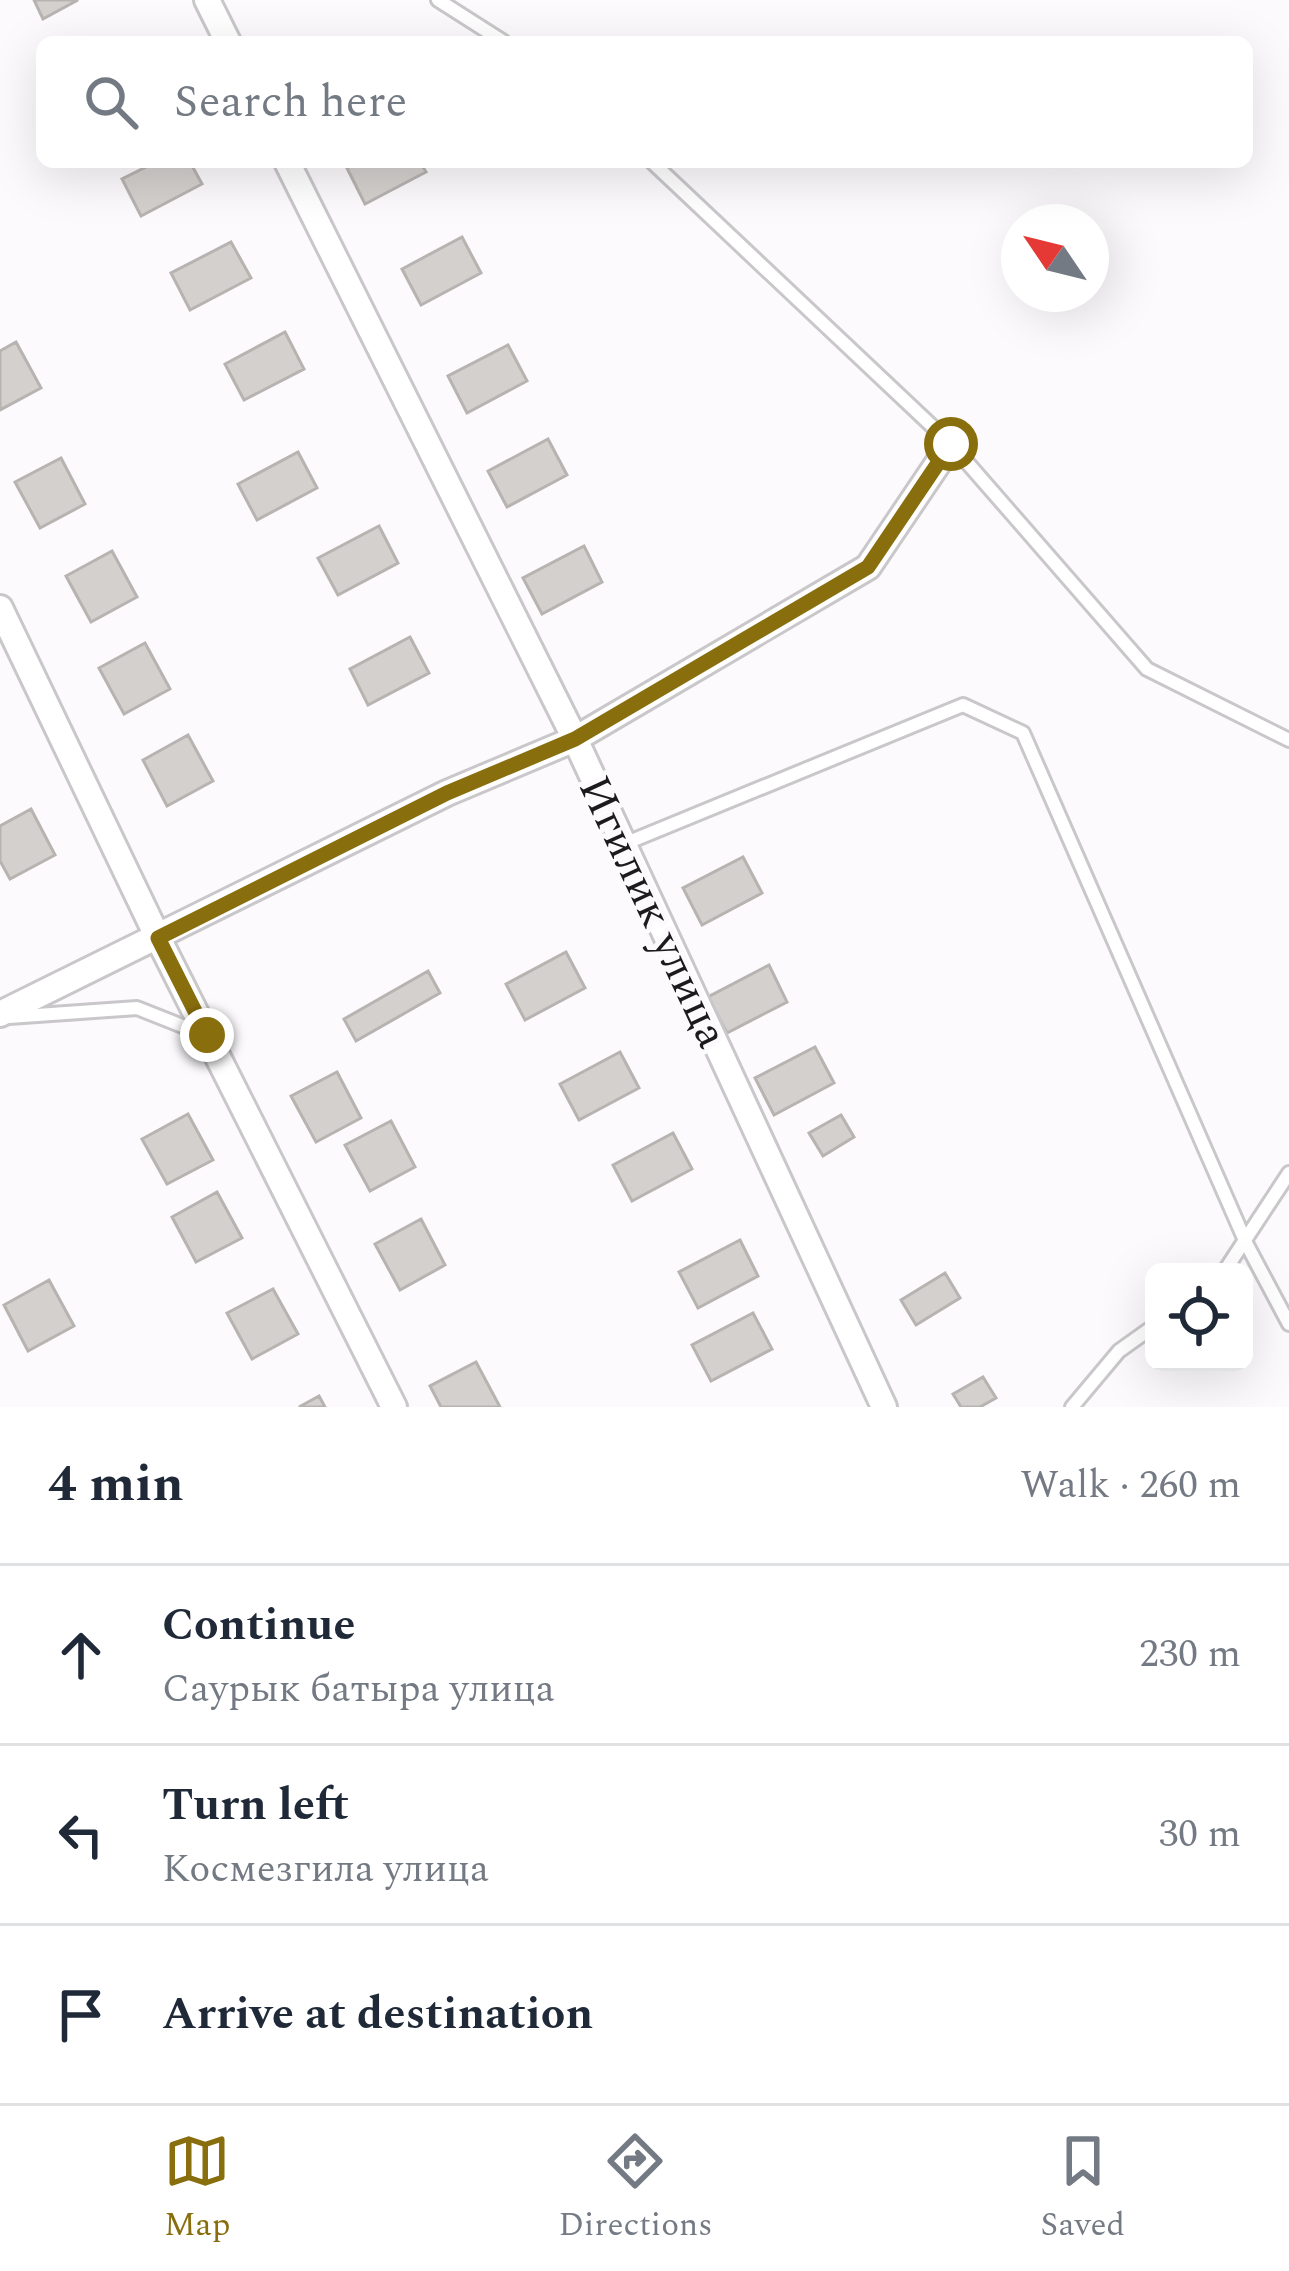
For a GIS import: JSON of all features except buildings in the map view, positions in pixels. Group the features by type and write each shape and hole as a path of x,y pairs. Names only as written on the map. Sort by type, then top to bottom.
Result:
{"street":[{"path":"207,0 225,36"},
{"name":"Игилик улица","path":"290,168 575,739 884,1407"},
{"path":"0,1016 447,793 575,739 868,567 951,444"},
{"path":"0,608 158,938 394,1407"}],"lane":[{"path":"438,0 495,36"},
{"path":"658,168 951,444 1147,669 1289,740"},
{"path":"624,844 963,705 1023,734 1247,1245 1289,1324"},
{"path":"0,1016 137,1008 207,1035"},
{"path":"1232,1263 1289,1173"},
{"path":"1072,1407 1119,1351 1145,1332"}],"route":[{"path":"207,1035 158,938 447,793 575,739 868,567 951,444"}]}
